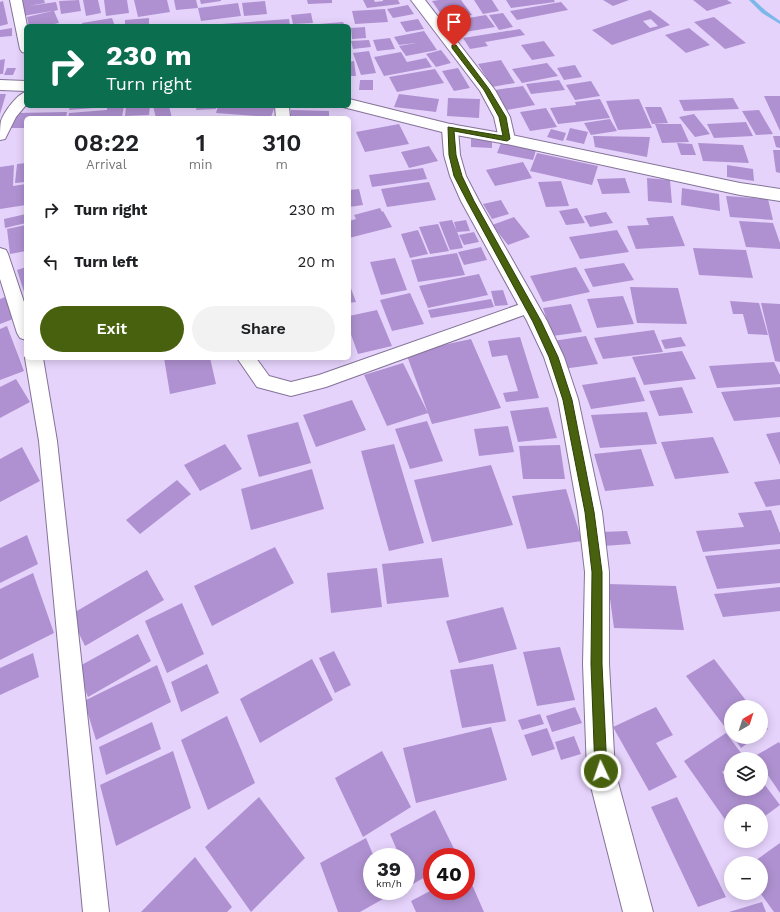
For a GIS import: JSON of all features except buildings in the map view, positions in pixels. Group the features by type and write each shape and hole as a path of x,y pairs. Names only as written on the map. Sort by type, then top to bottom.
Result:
{"street":[{"path":"16,0 24,39"},
{"path":"418,0 487,90 502,117 507,139"},
{"path":"0,85 24,86"},
{"path":"0,136 10,116 24,98"},
{"path":"351,104 450,128 740,189 780,195"},
{"path":"450,128 452,155 458,176 470,201 529,307 554,357 568,400 590,512 597,572 596,664 601,771 638,912"},
{"path":"0,254 24,327"},
{"path":"247,360 263,382 291,389 320,382 529,307"},
{"path":"34,360 48,441 96,912"}],"waterway":[{"path":"751,0 764,12 780,23"}],"route":[{"path":"454,46 487,90 502,117 507,139 450,128 452,155 458,176 470,201 537,321 554,357 568,400 590,512 597,572 596,664 601,771"}]}
